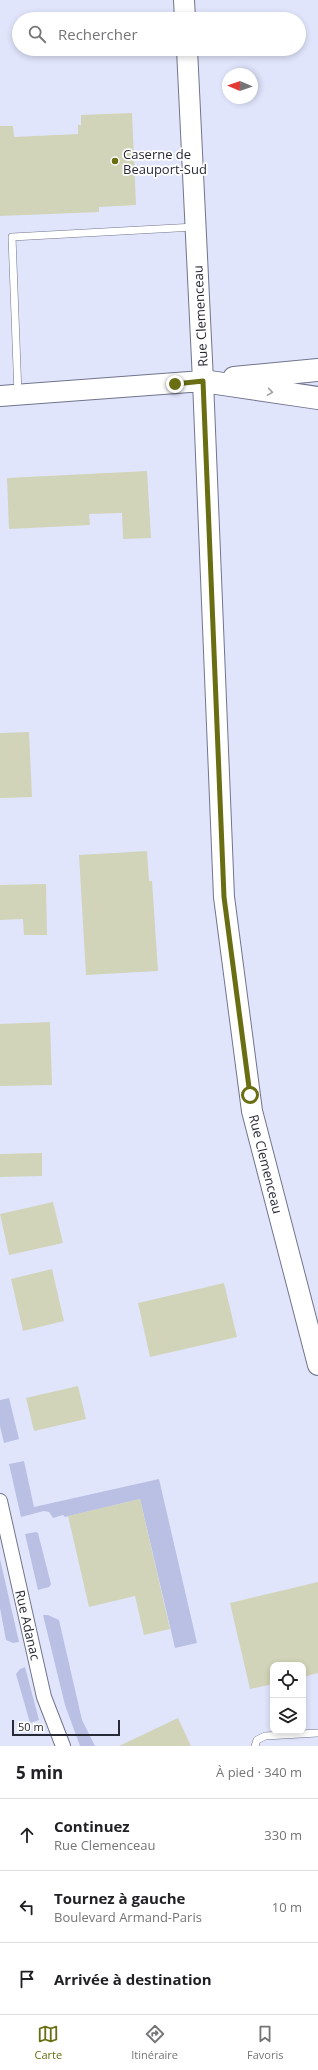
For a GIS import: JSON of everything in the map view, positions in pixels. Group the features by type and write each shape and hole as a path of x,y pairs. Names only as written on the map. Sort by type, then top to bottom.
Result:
{"highway":[{"path":"203,381 318,370"},
{"path":"203,381 318,398"}],"street":[{"path":"184,0 185,12"},
{"name":"Rue Clemenceau","path":"186,56 203,381 224,897 252,1110 318,1365"},
{"path":"9,396 203,381"},
{"name":"Rue Adanac","path":"0,1501 44,1697 63,1746"}],"lane":[{"path":"9,396 12,237 196,227"},
{"path":"255,1746 258,1740 265,1736 318,1733"}],"shaded area":[{"path":"9,1398 19,1439 4,1443 0,1426 0,1400"},
{"path":"24,1461 34,1507 159,1479 197,1643 175,1648 140,1499 65,1517 63,1515 53,1518 49,1512 44,1511 21,1517 9,1464"},
{"path":"38,1533 51,1584 49,1587 38,1590 25,1534"},
{"path":"0,1559 19,1642 13,1643 6,1640 0,1608"},
{"path":"43,1615 48,1615 59,1620 82,1720 95,1746 80,1746 65,1705"},
{"path":"25,1667 39,1720 30,1723 16,1674 20,1669"}],"building":[{"path":"132,113 136,205 99,207 99,212 0,216 0,126 13,126 14,137 78,134 78,125 81,125 81,115"},
{"path":"147,471 151,538 123,539 122,513 89,514 90,525 9,529 7,478"},
{"path":"29,732 32,797 0,798 0,733"},
{"path":"147,851 149,881 152,881 158,971 86,975 79,855"},
{"path":"46,884 47,935 24,935 23,919 0,920 0,885"},
{"path":"50,1022 52,1085 0,1086 0,1024"},
{"path":"42,1153 42,1176 0,1177 0,1154"},
{"path":"53,1202 63,1243 9,1255 0,1214"},
{"path":"52,1269 64,1321 23,1331 11,1279"},
{"path":"224,1283 237,1337 150,1357 138,1303"},
{"path":"78,1386 86,1419 34,1431 26,1398"},
{"path":"140,1499 170,1629 144,1635 135,1596 89,1607 68,1516"},
{"path":"318,1582 318,1673 306,1676 306,1662 270,1662 270,1685 250,1689 230,1603"},
{"path":"178,1718 191,1746 119,1746"}],"place":[{"name":"Caserne de Beauport-Sud","path":"115,161"}],"route":[{"path":"175,384 203,381 224,897 250,1095"}]}
